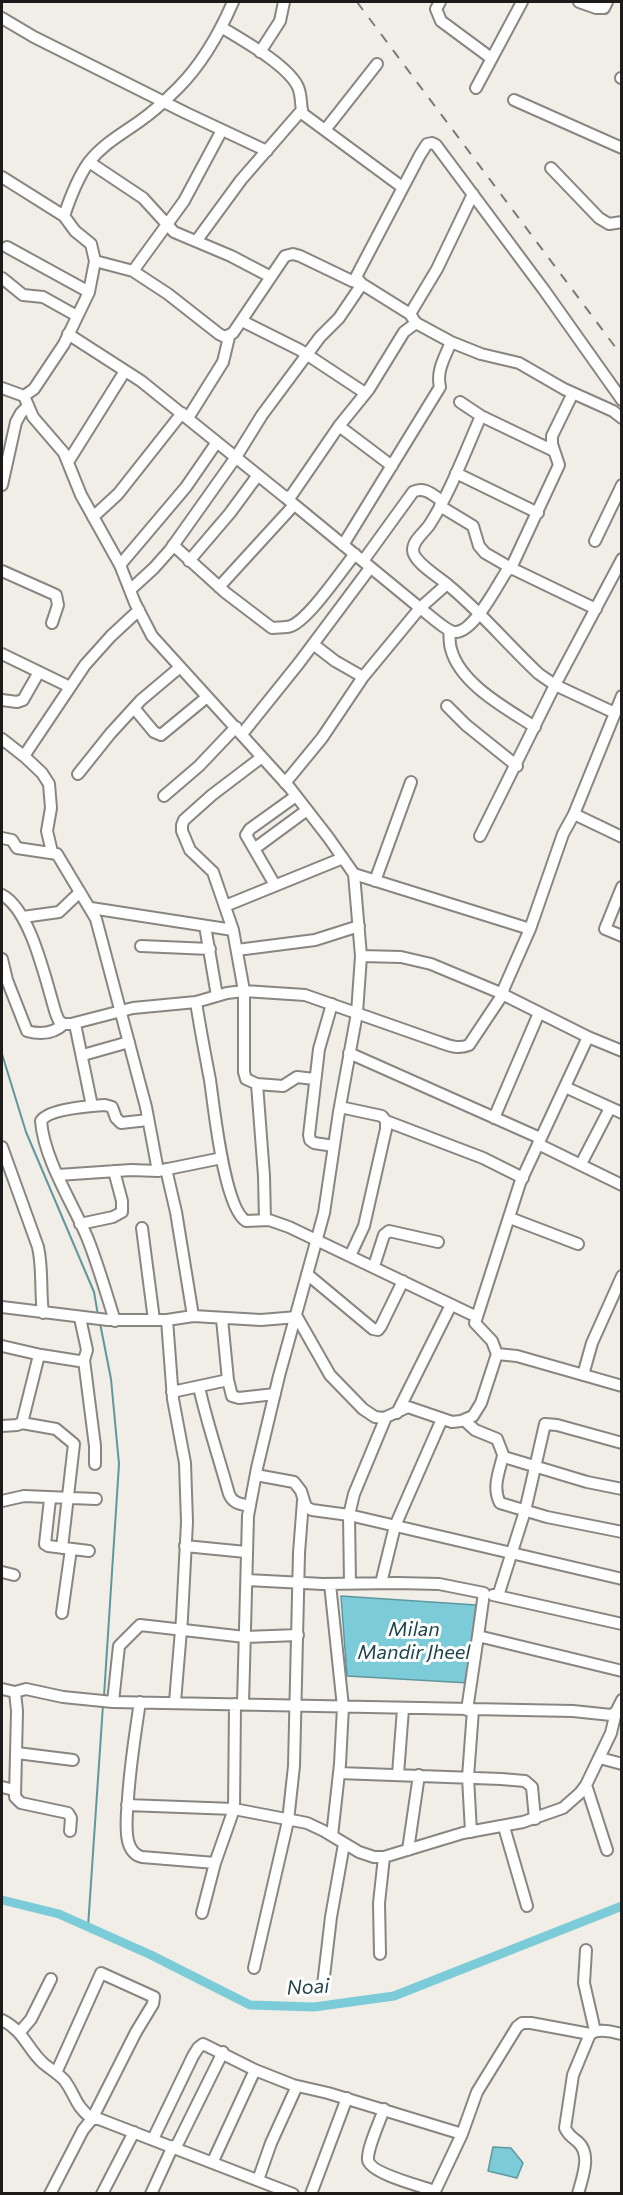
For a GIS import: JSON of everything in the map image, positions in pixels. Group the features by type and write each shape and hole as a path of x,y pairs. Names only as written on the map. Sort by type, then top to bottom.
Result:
{"street":[{"path":"64,216 68,203 89,162 107,143 142,120 179,87 222,27 233,2"},
{"path":"260,52 280,21 284,2"},
{"path":"440,2 436,9 441,21 491,58"},
{"path":"476,88 522,2"},
{"path":"579,2 596,8 604,8 607,2"},
{"path":"2,18 33,37 267,151"},
{"path":"222,27 260,52 296,82 303,114 402,187"},
{"path":"325,130 377,64"},
{"path":"514,100 621,148"},
{"path":"197,240 241,180 301,111"},
{"path":"133,271 184,201 222,130"},
{"path":"621,400 544,290 436,145 427,144 402,187 356,277 362,284 413,319 451,342 481,354 519,363 573,393 613,411 621,418"},
{"path":"89,162 143,198 174,232 197,240 271,277"},
{"path":"551,168 599,218 609,224 621,222"},
{"path":"2,179 64,216 75,231 91,243 95,261 89,292 64,344 26,401 16,422 2,485"},
{"path":"285,497 291,496 339,426 365,393 413,319 473,194"},
{"path":"7,247 89,292"},
{"path":"93,517 118,494 185,416 219,369 226,353 229,337 285,256 292,254 362,284"},
{"path":"95,261 133,271 168,294 219,334 229,337"},
{"path":"2,278 23,295 42,297 77,316"},
{"path":"130,590 154,568 173,545 306,354 339,318 362,284"},
{"path":"242,321 306,354 365,393"},
{"path":"68,334 125,371 185,416 420,608 456,633 480,614 506,572 511,568 538,513 559,465 552,436 573,393"},
{"path":"344,545 440,387 438,380 440,366 451,342"},
{"path":"68,462 125,371"},
{"path":"2,387 26,401 33,417 64,453 81,495 120,565 152,636 285,783 354,874 361,956 357,1013 324,1213 275,1394 250,1506 246,1552 245,1637 234,1809 215,1863 202,1913"},
{"path":"460,402 481,416 554,451"},
{"path":"481,416 430,525 413,548 414,555 480,614 539,674 555,685 615,713"},
{"path":"339,426 392,466"},
{"path":"120,565 186,487 217,442"},
{"path":"456,473 538,513"},
{"path":"189,561 230,513 258,475"},
{"path":"594,541 621,485"},
{"path":"164,796 239,731 313,644 363,561 413,492 418,489 424,489 473,526 479,546 485,553 596,609"},
{"path":"219,587 294,505"},
{"path":"173,545 219,587 272,628 289,627 363,561"},
{"path":"480,836 621,559"},
{"path":"2,571 56,595 58,605 52,622"},
{"path":"285,783 322,738 363,677 420,608 447,584"},
{"path":"26,757 28,747 85,665 139,610"},
{"path":"449,630 451,648 466,675 488,696 535,727"},
{"path":"313,644 335,661 363,677"},
{"path":"2,654 70,687"},
{"path":"78,774 134,708 179,668"},
{"path":"2,700 17,702 22,700 39,672"},
{"path":"2,959 10,990 27,1031 37,1034 48,1033 70,1024 121,1011 196,1002 244,991 305,995 456,1048 469,1045 503,994 530,929 563,834 574,814 621,696"},
{"path":"134,708 154,732 161,735 207,697"},
{"path":"447,706 466,726 517,766"},
{"path":"2,739 26,757 42,773 49,784 51,808 47,831 52,852"},
{"path":"262,757 212,795 184,820 182,825 190,850 213,872 233,930 244,991 244,1072 246,1079 257,1084 283,1086 297,1077 314,1079"},
{"path":"375,881 411,782"},
{"path":"275,885 246,835 296,796"},
{"path":"254,849 307,810"},
{"path":"574,814 621,837"},
{"path":"2,838 12,840 17,848 52,852 60,858 96,919 148,1120 176,1212 193,1316"},
{"path":"225,906 343,858"},
{"path":"354,874 530,929"},
{"path":"621,887 605,929 621,936"},
{"path":"23,917 59,912 80,892"},
{"path":"2,894 11,900 23,917 41,963 59,1021 70,1024"},
{"path":"91,908 233,930"},
{"path":"205,926 217,996"},
{"path":"237,950 315,940 359,927"},
{"path":"141,946 210,950"},
{"path":"361,956 401,957 431,964 503,994 538,1013 621,1051"},
{"path":"196,1002 222,1158 230,1194 238,1214 246,1221 276,1221 477,1317"},
{"path":"332,1004 319,1049 314,1079 310,1140 314,1143 334,1146"},
{"path":"494,1118 538,1013"},
{"path":"70,1024 83,1055 92,1106"},
{"path":"297,1317 330,1375 363,1409 375,1417 386,1417 408,1407 452,1422 473,1416 481,1403 497,1354 492,1341 475,1323 523,1178 588,1037"},
{"path":"83,1055 129,1041"},
{"path":"349,1053 494,1118 621,1185"},
{"path":"257,1084 265,1220"},
{"path":"565,1087 621,1113"},
{"path":"111,1321 93,1253 58,1176 41,1129 41,1121 44,1116 53,1113 92,1106 110,1106 121,1123 148,1120"},
{"path":"340,1107 382,1116 386,1121 483,1158 523,1178"},
{"path":"581,1164 610,1108"},
{"path":"350,1256 364,1226 370,1204 386,1121"},
{"path":"2,1147 38,1247 43,1313"},
{"path":"58,1176 162,1170 222,1158"},
{"path":"80,1224 118,1216 122,1212 122,1201 114,1171"},
{"path":"510,1218 578,1244"},
{"path":"142,1228 154,1320"},
{"path":"374,1266 384,1235 389,1231 438,1242"},
{"path":"307,1274 373,1329 378,1330 404,1281"},
{"path":"583,1375 592,1343 621,1278"},
{"path":"397,1413 451,1305"},
{"path":"2,1308 111,1321 167,1320 193,1316 261,1320 297,1317"},
{"path":"84,1318 87,1350 84,1360 95,1446 95,1464"},
{"path":"222,1319 228,1380 230,1392 234,1398 275,1394"},
{"path":"167,1320 172,1392 185,1463 186,1546 175,1702"},
{"path":"2,1346 41,1355 84,1360"},
{"path":"497,1354 517,1356 621,1386"},
{"path":"22,1423 38,1359 41,1355"},
{"path":"172,1392 228,1380"},
{"path":"199,1387 208,1428 220,1458 228,1494 231,1500 250,1506"},
{"path":"350,1583 349,1515 354,1494 386,1417"},
{"path":"381,1582 395,1526 442,1419"},
{"path":"464,1420 475,1430 497,1439 502,1456 495,1494 500,1503 525,1511 621,1532"},
{"path":"2,1426 22,1423 56,1429 73,1442 75,1449 69,1497 62,1613"},
{"path":"498,1596 525,1511 545,1424 557,1425 621,1443"},
{"path":"502,1456 535,1468 621,1489"},
{"path":"254,1968 288,1821 294,1766 303,1501 301,1491 294,1482 256,1475"},
{"path":"2,1501 24,1496 50,1499 69,1497 96,1499"},
{"path":"50,1499 45,1544 89,1551"},
{"path":"303,1501 306,1507 312,1510 349,1515 621,1579"},
{"path":"186,1546 246,1552"},
{"path":"2,1572 14,1575"},
{"path":"247,1580 330,1584 381,1582 439,1584 621,1624"},
{"path":"330,1584 343,1707 332,1836"},
{"path":"471,1832 468,1777 470,1710 484,1593"},
{"path":"113,1702 120,1646 135,1633 136,1627 148,1626 245,1637 298,1635"},
{"path":"478,1636 621,1671"},
{"path":"2,1689 15,1692 26,1689 113,1702 573,1712 611,1715 616,1712"},
{"path":"15,1692 17,1753 14,1790 17,1801 70,1815 70,1831"},
{"path":"128,1805 234,1809 314,1826 358,1852 374,1857 384,1857 471,1832 535,1819 563,1808 586,1785 611,1734 621,1700"},
{"path":"140,1702 130,1768 128,1840 136,1856 215,1863"},
{"path":"398,1774 403,1709"},
{"path":"17,1753 73,1760"},
{"path":"600,1758 621,1764"},
{"path":"339,1773 468,1777 529,1783 532,1787 535,1819"},
{"path":"408,1850 419,1775"},
{"path":"586,1785 607,1850"},
{"path":"2,1787 14,1790"},
{"path":"504,1827 527,1906"},
{"path":"323,1985 331,1917 344,1844"},
{"path":"380,1954 379,1903 384,1857"},
{"path":"578,2193 586,2160 585,2153 583,2147 567,2132 566,2128 573,2075 577,2061 593,2033 584,1983 586,1950"},
{"path":"50,2193 83,2130 92,2119 136,2032 153,2004 154,1997 101,1973 56,2073"},
{"path":"20,2032 31,2019 51,1979"},
{"path":"2,2020 20,2032 40,2059 64,2079 80,2109 92,2119 99,2119 174,2146 293,2193"},
{"path":"384,2109 370,2150 368,2160 371,2166 435,2190 462,2133 477,2092 517,2027 531,2023 593,2033 621,2034"},
{"path":"153,2139 175,2091 198,2048 203,2044 255,2070 297,2086 347,2098 462,2133"},
{"path":"151,2193 223,2052"},
{"path":"213,2161 255,2070"},
{"path":"258,2181 271,2143 297,2086"},
{"path":"311,2193 347,2098"},
{"path":"102,2193 134,2132"}],"water":[{"name":"Milan Mandir Jheel","path":"341,1596 476,1605 469,1683 347,1676"},
{"path":"493,2147 511,2148 523,2163 517,2178 488,2171"}],"waterway":[{"path":"2,1054 26,1132 94,1292 98,1315"},
{"path":"100,1323 111,1379 119,1464 104,1696"},
{"path":"88,1927 103,1705"},
{"name":"Noai","path":"2,1900 59,1914 151,1955 250,2005 314,2007 394,1996 622,1906"}],"railway":[{"path":"357,2 622,356"}]}
